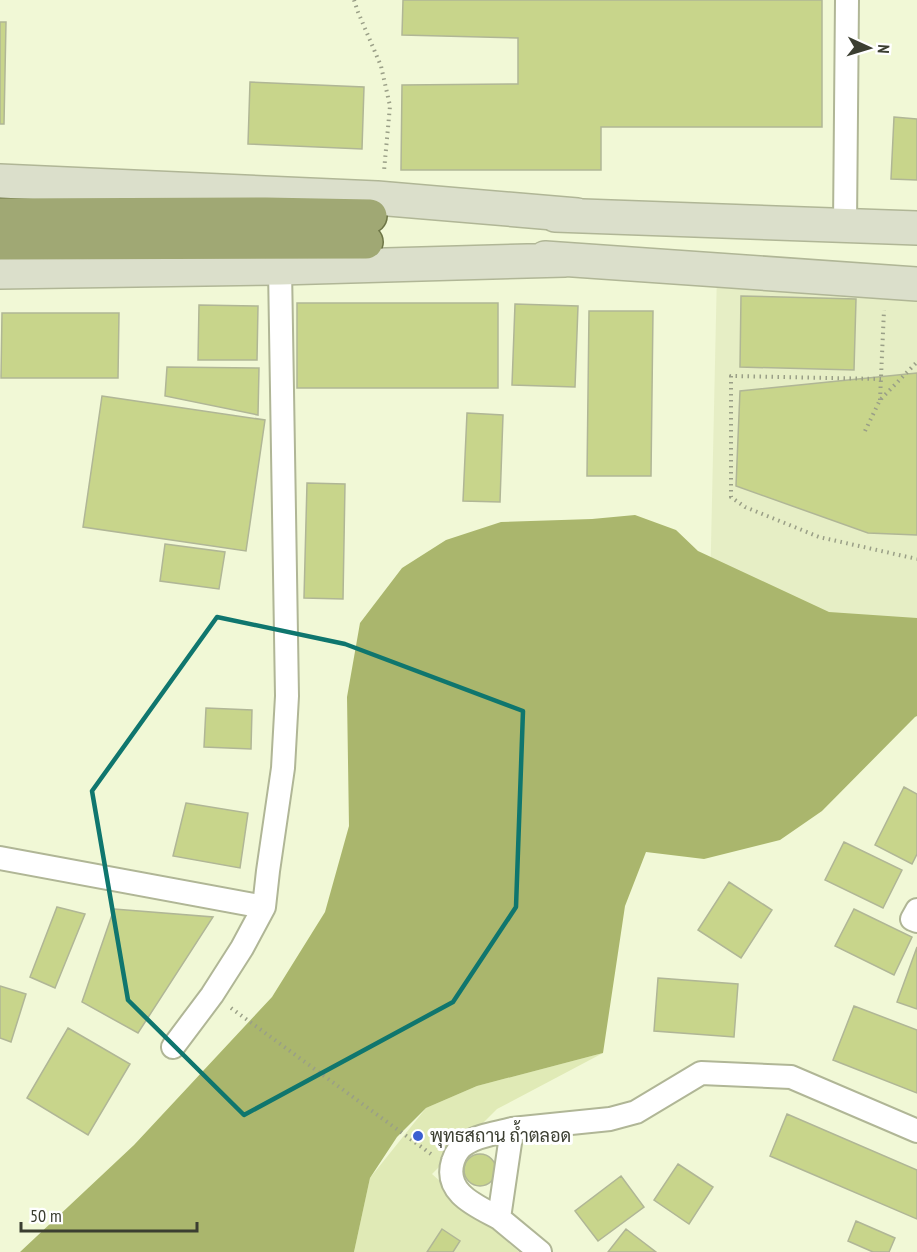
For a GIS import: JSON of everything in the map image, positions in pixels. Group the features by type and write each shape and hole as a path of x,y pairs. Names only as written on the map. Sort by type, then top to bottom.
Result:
{"highway":[{"path":"0,215 266,214 371,219"},
{"path":"0,243 371,219"}],"main road":[{"path":"0,181 371,219 565,260"},
{"path":"371,219 577,215 917,228"},
{"path":"0,272 280,268 565,260 917,284"}],"street":[{"path":"845,225 847,0"},
{"path":"172,1047 212,994 242,948 264,907 267,871 283,768 287,696 280,268"},
{"path":"0,279 108,270"},
{"path":"0,858 264,907"},
{"path":"917,910 912,919 917,921"},
{"path":"540,1252 499,1218 459,1194 454,1186 451,1168 459,1149 467,1143 477,1138 512,1129 610,1119 636,1112 701,1073 791,1077 917,1131"},
{"path":"499,1218 512,1129"}],"path":[{"path":"354,0 381,66 390,106 385,168 371,219"},
{"path":"880,400 885,282"},
{"path":"864,431 880,400 917,362"},
{"path":"881,379 731,376 731,497 745,507 819,537 917,559"},
{"path":"212,994 451,1168"}],"highlighted area":[{"path":"217,617 345,644 523,711 516,907 453,1002 244,1115 128,1000 92,791"}],"shaded area":[{"path":"717,271 917,283 917,635 710,592"},
{"path":"635,515 676,530 698,551 829,612 917,618 917,716 822,811 780,840 704,859 646,852 625,906 603,1053 477,1086 426,1108 397,1137 370,1178 354,1252 20,1252 134,1145 272,997 325,912 349,826 347,697 360,623 402,568 446,540 501,522"},
{"path":"603,1053 497,1109 432,1174 519,1252 354,1252 370,1178 426,1108 477,1086"}],"building":[{"path":"403,0 822,0 822,127 601,127 601,170 401,170 402,85 518,84 518,38 402,35"},
{"path":"0,22 6,22 4,124 0,124"},
{"path":"250,82 364,87 362,149 248,144"},
{"path":"894,117 917,119 917,180 891,179"},
{"path":"741,296 856,299 854,370 740,367"},
{"path":"297,303 498,303 498,388 297,388"},
{"path":"515,304 578,306 575,387 512,385"},
{"path":"199,305 258,306 257,360 198,360"},
{"path":"589,311 653,311 651,476 587,476"},
{"path":"2,313 119,313 118,378 1,378"},
{"path":"167,367 259,368 258,415 165,396"},
{"path":"917,373 917,535 868,533 736,486 740,391"},
{"path":"102,396 265,420 246,551 83,527"},
{"path":"467,413 503,415 500,502 463,501"},
{"path":"307,483 345,484 343,599 304,598"},
{"path":"165,544 225,552 219,589 160,581"},
{"path":"206,708 252,710 251,749 204,747"},
{"path":"904,787 917,794 917,854 912,864 875,845"},
{"path":"186,803 248,813 240,868 173,856"},
{"path":"844,842 902,870 883,908 825,880"},
{"path":"729,882 772,910 741,958 698,930"},
{"path":"57,907 85,914 55,988 30,977"},
{"path":"114,909 213,917 138,1033 82,1002"},
{"path":"854,909 912,937 894,975 835,946"},
{"path":"917,947 917,1009 897,1002"},
{"path":"658,978 738,984 734,1037 654,1031"},
{"path":"0,986 26,994 11,1042 0,1038"},
{"path":"854,1006 917,1030 917,1093 833,1060"},
{"path":"68,1028 130,1064 88,1135 27,1098"},
{"path":"787,1114 917,1170 917,1219 770,1156"},
{"path":"480,1154 491,1159 496,1170 491,1181 480,1186 469,1181 464,1170 469,1159"},
{"path":"678,1164 713,1187 689,1224 654,1200"},
{"path":"621,1176 644,1207 598,1241 575,1211"},
{"path":"856,1221 895,1238 889,1252 873,1252 848,1241"},
{"path":"442,1229 460,1241 453,1252 427,1252"},
{"path":"626,1229 656,1252 608,1252"}],"place":[{"name":"พุทธสถาน ถ้ำตลอด","path":"418,1136"}]}
